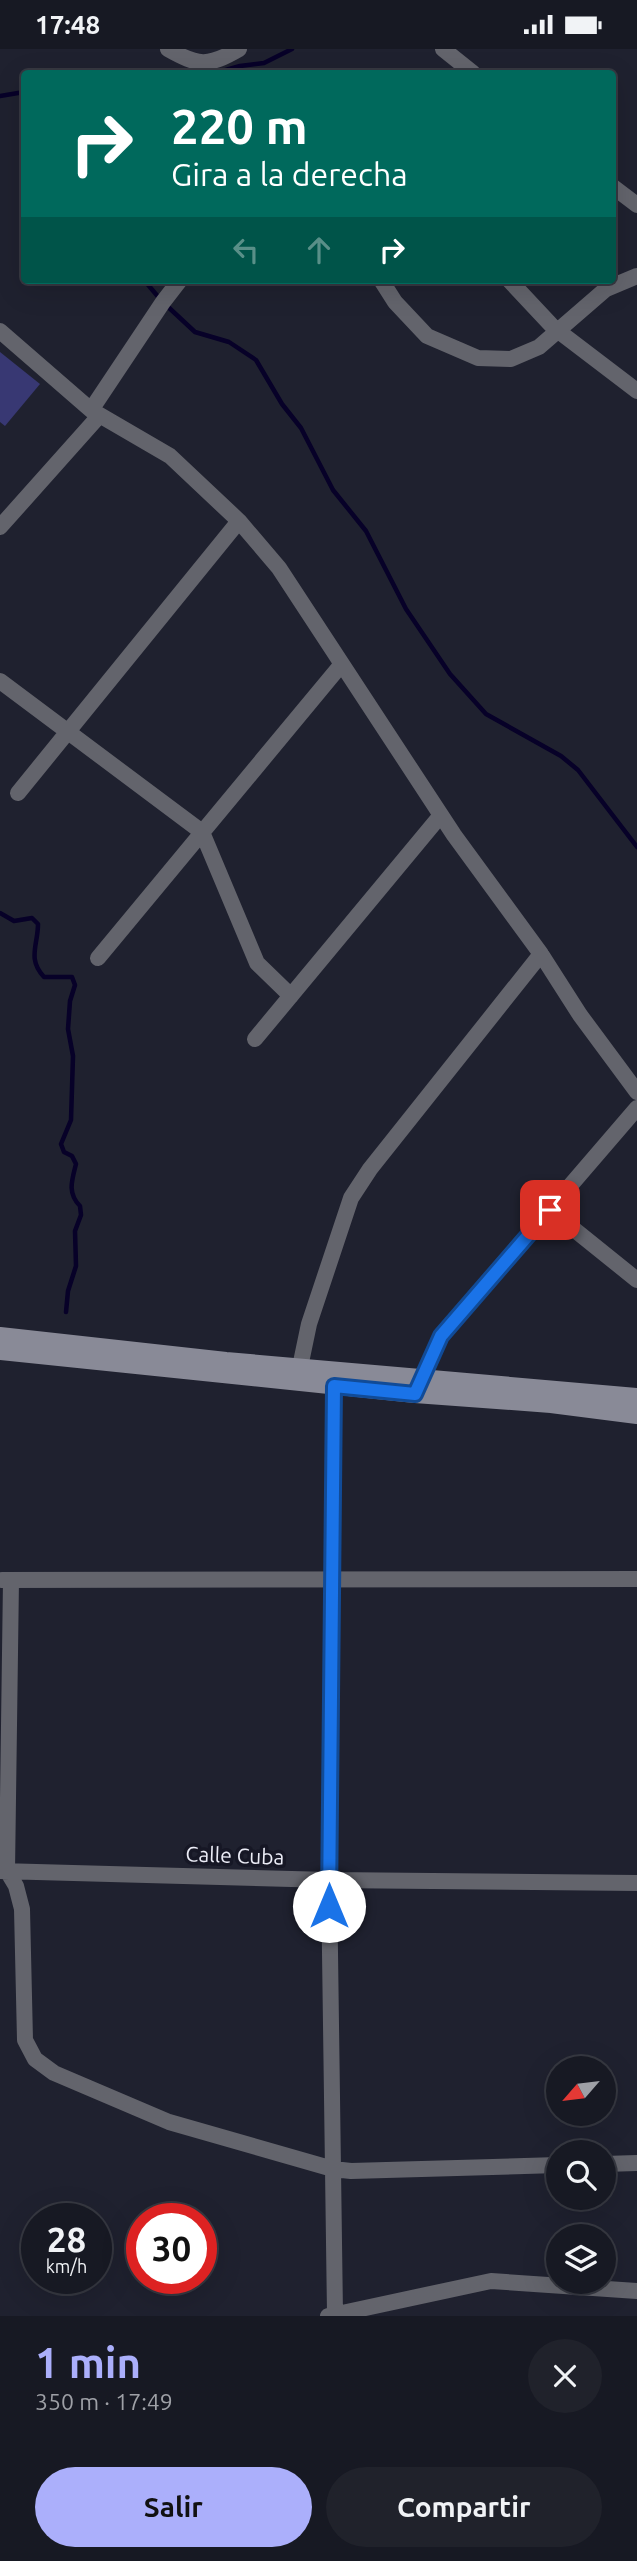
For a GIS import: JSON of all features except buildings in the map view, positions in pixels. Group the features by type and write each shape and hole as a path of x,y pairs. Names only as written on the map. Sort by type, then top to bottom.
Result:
{"street":[{"path":"168,49 193,62 212,61 239,49"},
{"path":"443,49 469,70"},
{"path":"616,189 637,205"},
{"path":"384,284 395,302 427,336 478,358 511,359 539,347 606,289 637,276"},
{"path":"0,527 95,413 177,284"},
{"path":"513,284 558,331 637,391"},
{"path":"0,331 95,413 170,456 239,521 286,579 441,815 637,1092"},
{"path":"18,793 239,521"},
{"path":"98,958 341,665"},
{"path":"0,681 202,832 257,963 291,996"},
{"path":"255,1039 441,815"},
{"path":"300,1367 309,1324 351,1198 370,1169 541,954"},
{"path":"419,1386 441,1336 637,1108"},
{"path":"550,1210 637,1280"},
{"path":"0,1336 300,1367 637,1415"},
{"path":"0,1351 334,1386 419,1386 637,1397"},
{"path":"334,1386 329,1880 331,2315 491,2281 637,2291"},
{"path":"546,2165 351,2171 332,2169 169,2122 54,2073 35,2059 24,2040 22,1909 16,1886 3,1871 6,1580 637,1579"},
{"name":"Calle Cuba","path":"3,1871 329,1880 637,1883"},
{"path":"616,2164 637,2163"}],"shaded area":[{"path":"0,352 40,384 5,426 0,422"}],"waterway":[{"path":"226,70 264,63 292,49"},
{"path":"0,96 21,92"},
{"path":"147,284 160,299"},
{"path":"166,305 195,332 229,342 256,360 282,404 301,428 333,490 366,531 406,609 450,674 486,714 561,756 578,770 637,847"},
{"path":"0,913 14,921 32,918 38,924 35,958 39,970 44,977 72,977 75,985 70,1001 68,1029 73,1056 71,1120 61,1144 64,1152 72,1156 76,1164 72,1191 80,1206 81,1215 75,1231 76,1266 68,1291 66,1312"}],"route":[{"path":"329,1906 334,1386 415,1394 441,1336 550,1210"}]}
